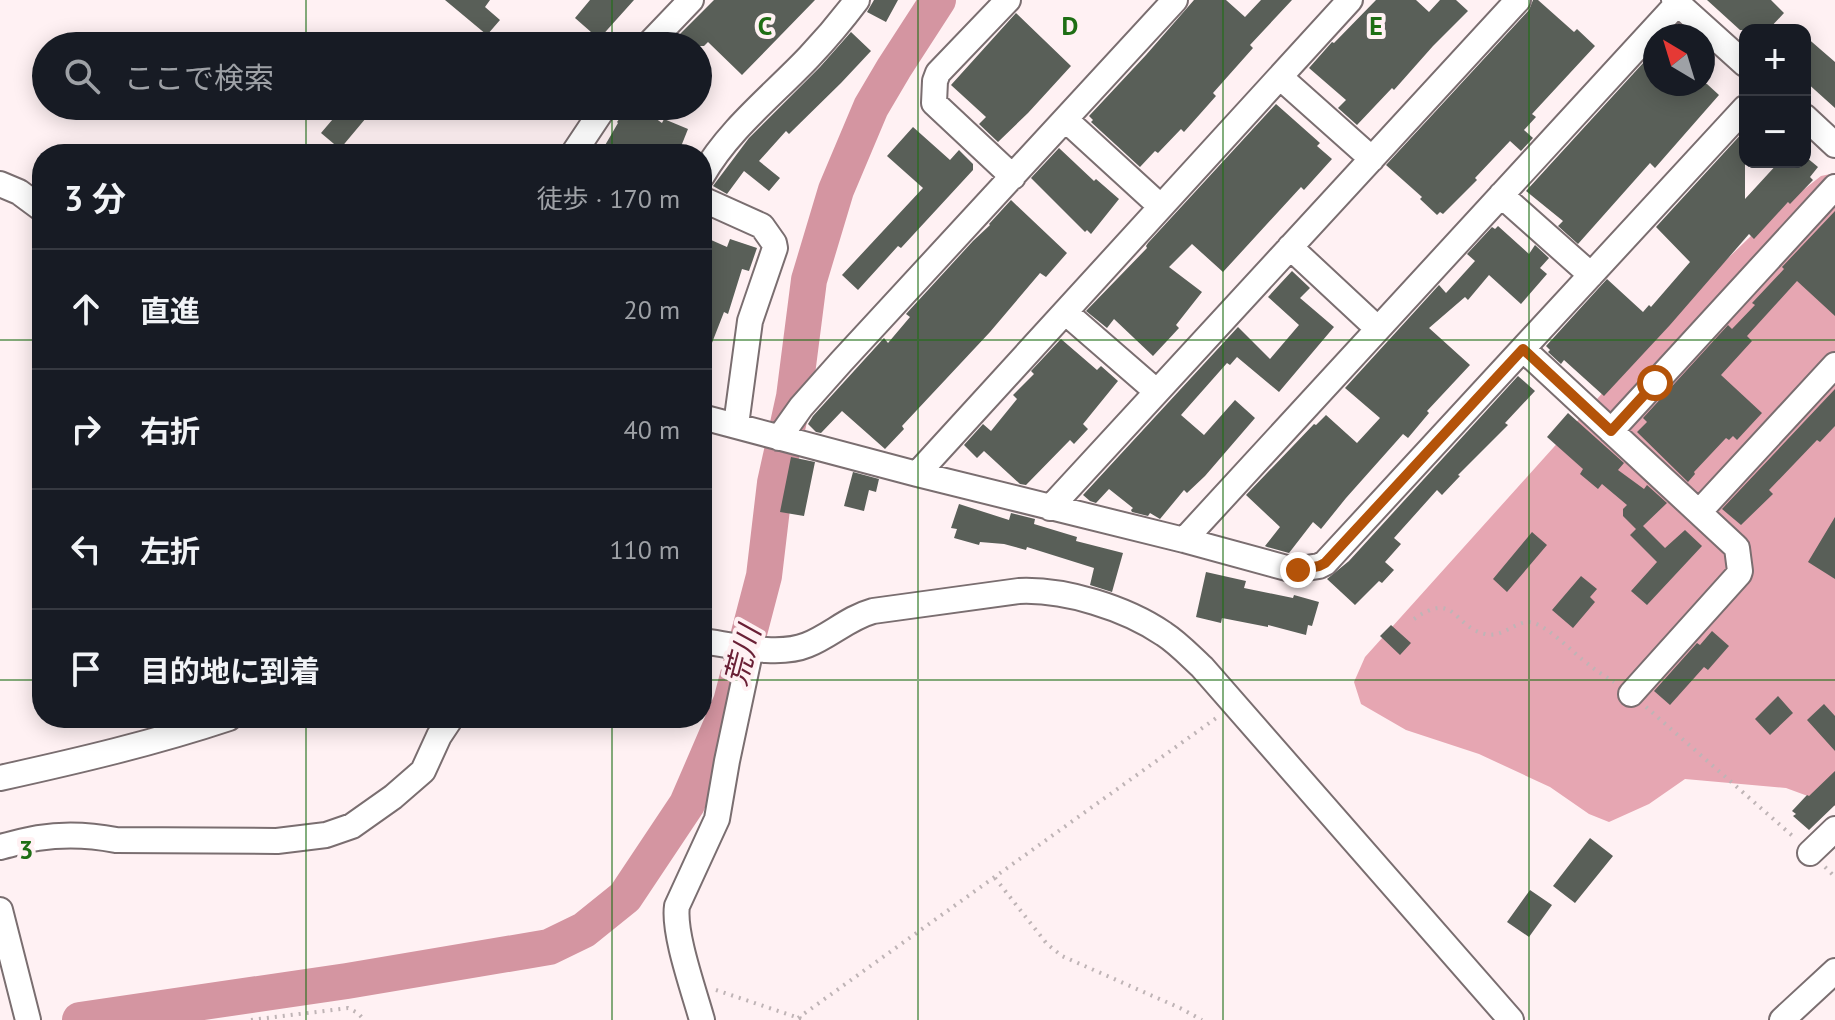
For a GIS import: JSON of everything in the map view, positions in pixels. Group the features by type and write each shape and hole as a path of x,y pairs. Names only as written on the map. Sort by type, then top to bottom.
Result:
{"street":[{"path":"660,32 691,0"},
{"path":"712,162 742,123 810,56 857,0"},
{"path":"1008,0 938,73 934,103 1013,177"},
{"path":"779,438 801,407 841,362 1175,0"},
{"path":"917,474 1350,0"},
{"path":"1050,508 1518,0"},
{"path":"1184,540 1676,2 1739,59"},
{"path":"1280,77 1372,159"},
{"path":"712,419 1294,570 1319,566 1739,115"},
{"path":"580,144 596,120"},
{"path":"1066,120 1160,206"},
{"path":"1811,123 1835,145"},
{"path":"0,184 32,202"},
{"path":"1611,431 1835,187"},
{"path":"1501,195 1591,275"},
{"path":"712,204 762,226 775,248 750,321 736,425"},
{"path":"1290,247 1378,329"},
{"path":"1065,312 1156,391"},
{"path":"1523,349 1737,548 1740,571 1631,694"},
{"path":"1700,511 1835,365"},
{"path":"712,642 789,650 825,637 854,618 873,611 1019,591 1039,591 1076,598 1127,615 1161,632 1202,667 1511,1020"},
{"path":"702,1020 677,929 677,906 717,819 751,648"},
{"path":"0,778 98,756 198,728"},
{"path":"0,847 35,838 59,836 116,840 277,841 326,835 352,826 408,786 423,771 444,728"},
{"path":"1810,853 1835,829"},
{"path":"0,910 28,1020"},
{"path":"1791,1018 1835,971"}],"path":[{"path":"798,1018 1234,705"},
{"path":"995,878 1047,944 1062,956 1202,1020"},
{"path":"692,981 805,1020"},
{"path":"251,1020 348,1008 364,1020"}],"shaded area":[{"path":"1835,173 1835,806 1786,788 1685,779 1649,804 1609,822 1589,814 1550,787 1479,754 1406,730 1361,704 1354,682 1365,657 1696,289 1779,209 1821,176"}],"building":[{"path":"445,0 490,0 485,7 500,20 490,32 483,32"},
{"path":"590,0 634,0 605,32 591,32 575,18"},
{"path":"714,0 815,0 742,75 712,46 712,32 682,32"},
{"path":"874,0 898,0 886,22 867,12"},
{"path":"1194,0 1226,0 1245,17 1261,0 1292,0 1250,45 1253,48 1184,132 1181,129 1140,167 1091,122 1093,120 1089,116"},
{"path":"1376,0 1416,0 1429,12 1440,0 1456,0 1468,11 1357,125 1338,108 1346,100 1309,68"},
{"path":"1533,0 1538,0 1595,46 1532,114 1536,117 1524,130 1533,138 1521,151 1510,141 1475,178 1477,180 1443,214 1440,212 1437,215 1386,165 1529,10"},
{"path":"1707,0 1771,0 1784,13 1774,24 1739,24 1739,29"},
{"path":"1016,13 1071,66 998,142 979,124 986,117 951,85"},
{"path":"851,32 871,51 789,134 786,131 759,161 780,178 769,191 744,171 727,194 713,186 749,138"},
{"path":"1811,41 1835,62 1835,108 1811,86"},
{"path":"1643,63 1643,96 1715,96 1715,91 1719,95 1655,168 1650,163 1578,244 1558,226 1563,221 1526,191"},
{"path":"1276,104 1320,143 1317,146 1332,159 1304,190 1301,187 1223,272 1192,244 1169,267 1202,292 1176,325 1179,328 1153,356 1114,319 1107,328 1086,311 1147,248 1148,243"},
{"path":"332,120 364,120 344,144 334,144 321,133"},
{"path":"658,120 662,123 666,120 688,129 682,144 606,144 617,122"},
{"path":"913,127 950,160 959,150 973,164 973,170 858,290 842,275 923,188 887,156"},
{"path":"1739,137 1739,168 1745,168 1745,199 1773,168 1811,168 1811,161 1818,167 1810,177 1813,180 1754,239 1749,234 1604,396 1564,360 1561,364 1546,346 1607,279 1643,312 1649,305 1651,307 1690,262 1656,227"},
{"path":"1059,148 1094,181 1096,179 1119,199 1091,234 1087,230 1085,232 1031,178"},
{"path":"1011,200 1067,253 1046,277 1040,273 902,426 904,429 885,449 842,411 821,433 816,432 808,424 813,416 884,338 888,343 910,317 906,314"},
{"path":"1835,211 1835,316 1797,281 1747,336 1752,341 1721,375 1762,413 1737,440 1733,436 1729,440 1726,438 1688,482 1637,432 1647,422 1643,418 1728,325 1732,329 1755,305 1752,303 1784,269 1782,267"},
{"path":"1498,226 1529,254 1535,245 1549,258 1540,268 1547,274 1521,304 1489,275 1468,300 1465,297 1429,328 1470,365 1427,411 1429,413 1408,438 1403,434 1321,529 1313,522 1289,553 1265,546 1280,527 1246,495 1326,415 1357,443 1380,418 1345,388 1439,285 1446,293 1475,261 1467,254 1492,227 1495,229"},
{"path":"730,239 757,248 749,271 742,269 728,314 724,312 712,343 712,240 727,247"},
{"path":"1292,271 1310,288 1300,298 1334,327 1279,392 1237,357 1230,365 1227,363 1181,415 1204,435 1235,400 1255,418 1205,476 1187,493 1184,490 1160,519 1150,513 1148,516 1132,512 1133,508 1109,489 1096,503 1083,495 1238,327 1270,359 1299,325 1268,297"},
{"path":"1061,339 1097,370 1101,366 1118,381 1083,424 1088,429 1074,444 1070,440 1026,485 1020,484 984,451 977,458 964,445 983,424 991,431 1017,399 1013,395 1034,374 1031,371"},
{"path":"1518,376 1535,391 1505,423 1508,425 1442,495 1437,490 1394,538 1401,544 1385,562 1394,570 1355,605 1327,579 1349,561"},
{"path":"1835,389 1835,426 1820,442 1817,440 1769,490 1773,494 1741,525 1722,509"},
{"path":"1568,413 1624,463 1618,470 1644,489 1647,485 1667,503 1643,526 1665,548 1685,530 1702,546 1647,605 1631,591 1657,562 1630,535 1636,529 1623,516 1627,505 1602,484 1598,489 1580,474 1583,469 1547,437"},
{"path":"791,457 815,462 804,516 780,512"},
{"path":"853,472 879,479 876,492 869,490 864,511 844,506"},
{"path":"959,504 1009,520 1011,513 1035,519 1034,524 1077,537 1076,541 1123,553 1112,592 1090,585 1094,568 1027,547 1026,550 980,542 979,545 954,538 957,529 951,528"},
{"path":"1835,517 1835,579 1808,562"},
{"path":"1532,532 1547,545 1507,592 1493,579"},
{"path":"1206,572 1246,581 1244,588 1319,602 1312,626 1308,625 1306,635 1268,625 1222,618 1221,623 1196,617"},
{"path":"1581,576 1597,589 1590,597 1595,602 1573,628 1552,610"},
{"path":"1391,625 1411,643 1400,655 1380,636"},
{"path":"1712,631 1729,646 1708,670 1704,667 1670,705 1654,691 1697,643 1700,645"},
{"path":"1778,696 1793,713 1770,735 1755,719"},
{"path":"1824,704 1835,716 1835,751 1807,720"},
{"path":"1835,771 1835,805 1809,830 1793,816 1796,814 1792,811"},
{"path":"1590,838 1613,856 1575,903 1553,886"},
{"path":"1530,890 1552,905 1529,937 1507,922"}],"waterway":[{"name":"荒川","path":"80,1020 347,981 549,947 584,930 625,897 687,804 731,702 764,576 775,483 794,397 809,280 836,190 871,107 938,0"}],"route":[{"path":"1298,570 1325,563 1523,349 1611,431 1655,383"}]}
